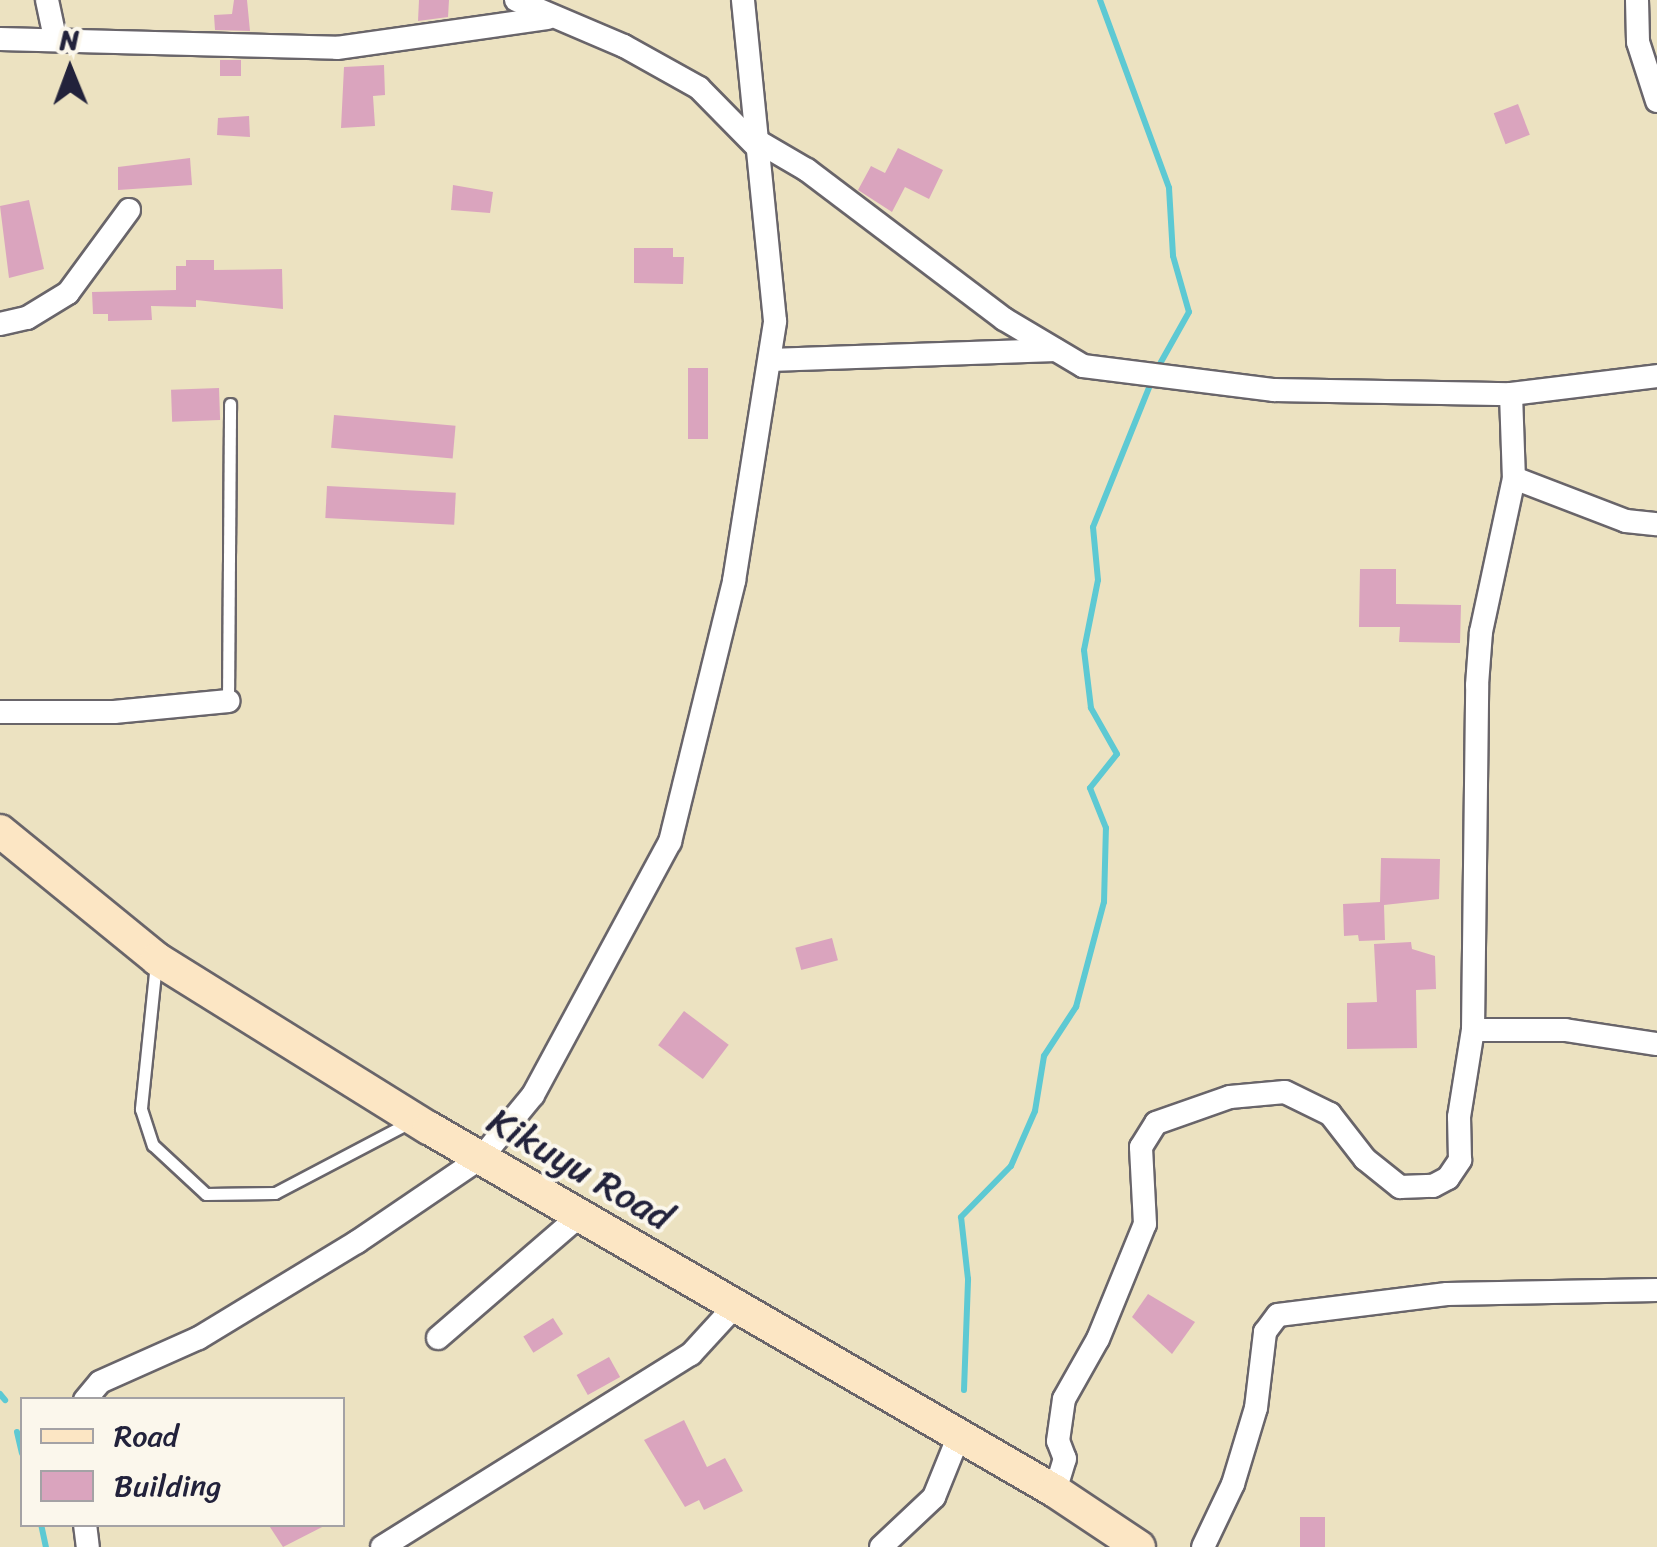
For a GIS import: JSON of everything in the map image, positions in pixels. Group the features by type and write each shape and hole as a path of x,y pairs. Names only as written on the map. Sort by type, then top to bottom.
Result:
{"main road":[{"name":"Kikuyu Road","path":"0,831 157,958 416,1120 1055,1491 1139,1547"}],"street":[{"path":"47,0 55,39"},
{"path":"516,0 546,18 624,46 698,88 760,146 1083,366 1274,390 1511,394 1657,376"},
{"path":"87,1397 100,1382 200,1338 357,1242 482,1158 533,1095 670,842 734,581 775,321 743,0"},
{"path":"1638,0 1638,42 1657,101"},
{"path":"0,40 337,48 546,18"},
{"path":"0,324 27,318 68,293 129,210"},
{"path":"770,360 1056,350"},
{"path":"1055,1491 1066,1459 1058,1441 1064,1399 1098,1339 1144,1224 1140,1147 1156,1124 1230,1096 1285,1092 1330,1114 1365,1158 1400,1187 1433,1186 1448,1178 1460,1160 1459,1118 1473,1030 1473,737 1481,632 1514,478 1511,394"},
{"path":"1514,478 1626,521 1657,524"},
{"path":"0,712 114,712 228,701"},
{"path":"1473,1030 1565,1030 1657,1044"},
{"path":"438,1338 578,1217"},
{"path":"1202,1547 1233,1484 1256,1408 1265,1332 1278,1315 1447,1294 1657,1290"},
{"path":"382,1547 691,1354 735,1306"},
{"path":"881,1547 934,1497 958,1438"}],"lane":[{"path":"228,701 230,404"},
{"path":"157,958 141,1109 153,1145 206,1194 275,1193 416,1120"}],"building":[{"path":"234,0 247,0 250,31 215,30 214,15 232,14"},
{"path":"419,0 449,0 448,17 418,21"},
{"path":"220,60 241,60 241,76 220,76"},
{"path":"384,65 385,95 373,96 375,126 341,128 344,67"},
{"path":"1518,104 1530,135 1506,144 1494,113"},
{"path":"249,116 250,137 217,135 218,118"},
{"path":"898,148 943,170 929,199 905,187 892,212 858,190 871,166 885,173"},
{"path":"190,158 192,185 118,190 118,167"},
{"path":"453,185 493,192 490,213 451,210"},
{"path":"29,200 44,269 9,278 0,206"},
{"path":"634,248 673,248 673,257 684,257 683,284 634,283"},
{"path":"186,260 214,260 214,270 282,269 283,309 196,300 196,307 151,306 152,320 108,321 108,314 93,314 92,292 176,290 176,266 186,266"},
{"path":"688,368 708,368 708,439 688,439"},
{"path":"219,388 220,420 172,422 171,390"},
{"path":"334,415 456,426 453,459 331,448"},
{"path":"327,486 456,493 454,525 325,518"},
{"path":"1360,569 1396,569 1396,604 1461,605 1460,643 1399,642 1400,627 1359,627"},
{"path":"1381,858 1440,859 1439,899 1384,905 1385,940 1359,941 1358,935 1344,936 1343,904 1380,902"},
{"path":"832,938 838,960 801,970 795,948"},
{"path":"1411,942 1412,949 1435,956 1436,989 1416,990 1417,1048 1347,1049 1347,1003 1377,1002 1374,944"},
{"path":"684,1011 729,1045 703,1079 658,1045"},
{"path":"1148,1294 1195,1322 1172,1354 1132,1317"},
{"path":"553,1318 563,1334 533,1353 523,1337"},
{"path":"609,1357 620,1377 588,1395 577,1375"},
{"path":"684,1420 707,1467 725,1458 743,1491 704,1510 699,1500 685,1507 644,1440"},
{"path":"1300,1517 1325,1517 1325,1547 1300,1547"},
{"path":"270,1527 322,1527 283,1547"}],"waterway":[{"path":"1100,0 1169,188 1173,256 1189,312 1157,369"},
{"path":"964,1390 968,1279 961,1217 1011,1166 1035,1111 1044,1056 1076,1007 1104,902 1106,828 1090,788 1117,754 1091,708 1084,650 1098,580 1093,527 1152,380"},
{"path":"0,1394 5,1400"},
{"path":"17,1432 20,1445"},
{"path":"42,1527 46,1547"}]}
